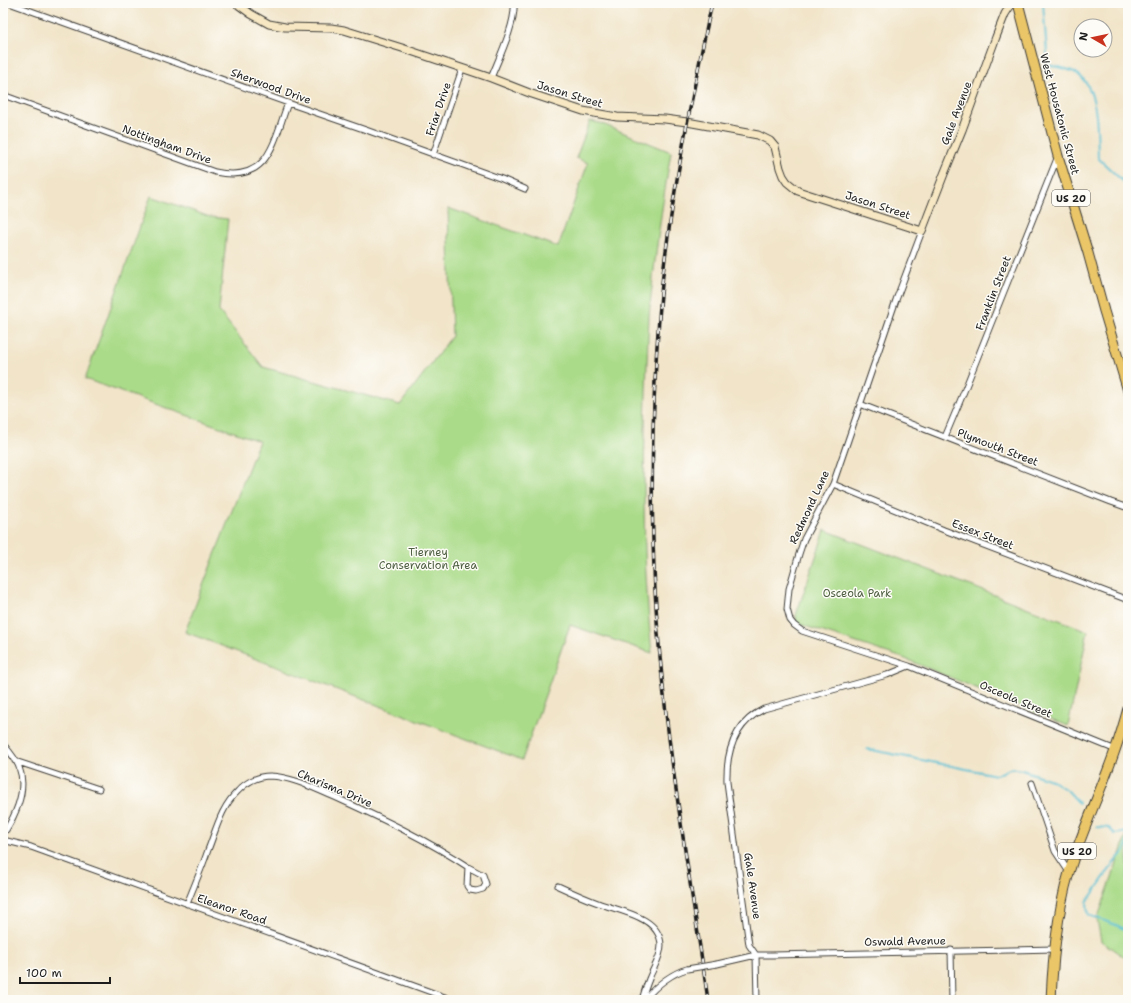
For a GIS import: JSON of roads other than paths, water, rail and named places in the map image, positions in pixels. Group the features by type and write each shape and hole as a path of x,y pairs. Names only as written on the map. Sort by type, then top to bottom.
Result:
{"highway":[{"name":"West Housatonic Street","path":"1018,3 1058,156 1128,391"},
{"name":"US 20","path":"1051,1000 1055,949 1060,912 1070,872 1087,822 1116,750 1128,708"}],"street":[{"path":"3,7 4,3"},
{"name":"Sherwood Drive","path":"9,3 288,104 366,130 502,179 524,189"},
{"name":"Jason Street","path":"236,3 250,14 270,24 285,27 331,28 344,30 491,78 532,94 583,111 600,115 688,122 758,135 770,141 775,148 783,176 787,182 798,191 922,231"},
{"path":"491,78 511,24 514,3"},
{"name":"Gale Avenue","path":"922,231 962,130 998,31 1005,14 1012,3"},
{"name":"Friar Drive","path":"432,155 462,69"},
{"name":"Nottingham Drive","path":"3,95 215,172 234,175 252,171 264,161 288,104"},
{"name":"Franklin Street","path":"945,437 1058,156"},
{"name":"Redmond Lane","path":"909,666 796,628 790,620 787,608 788,596 804,539 833,484 896,300 922,231"},
{"name":"Plymouth Street","path":"860,404 1128,508"},
{"name":"Essex Street","path":"833,484 944,530 1128,600"},
{"name":"Gale Avenue","path":"756,955 749,945 729,797 727,768 730,750 737,735 750,718 764,709 883,676 909,666"},
{"name":"Osceola Street","path":"909,666 1036,719 1116,750"},
{"path":"3,744 19,767 21,778 17,808 6,830 3,831"},
{"path":"15,761 99,789"},
{"name":"Charisma Drive","path":"187,904 218,822 232,796 252,781 265,777 287,779 312,787 404,830 483,875 486,884 483,889 476,891 467,888 466,880 468,867"},
{"path":"1032,783 1055,852 1070,872"},
{"name":"Eleanor Road","path":"3,840 31,847 454,1000"},
{"path":"558,886 598,903 635,915 656,930 660,941 660,953 649,978 643,1000"},
{"name":"Oswald Avenue","path":"756,955 1055,949"},
{"path":"951,950 952,1000"},
{"path":"643,1000 664,980 674,974 687,969 756,955 757,1000"}],"waterway":[{"path":"1043,3 1048,65 1072,71 1081,77 1088,86 1092,97 1097,123 1098,158 1128,186"},
{"path":"867,749 996,775 1012,768 1022,770 1051,780 1068,791 1079,803"},
{"path":"1096,827 1109,828 1115,834 1128,832"},
{"path":"1128,840 1125,850 1114,863 1087,902 1088,915 1128,931"}],"railway":[{"path":"708,1000 675,785 662,677 654,569 652,491 655,388 659,314 664,266 673,200 685,134 712,3"}],"park label":[{"name":"Tierney Conservation Area","path":"428,558"},
{"name":"Osceola Park","path":"857,593"}]}
